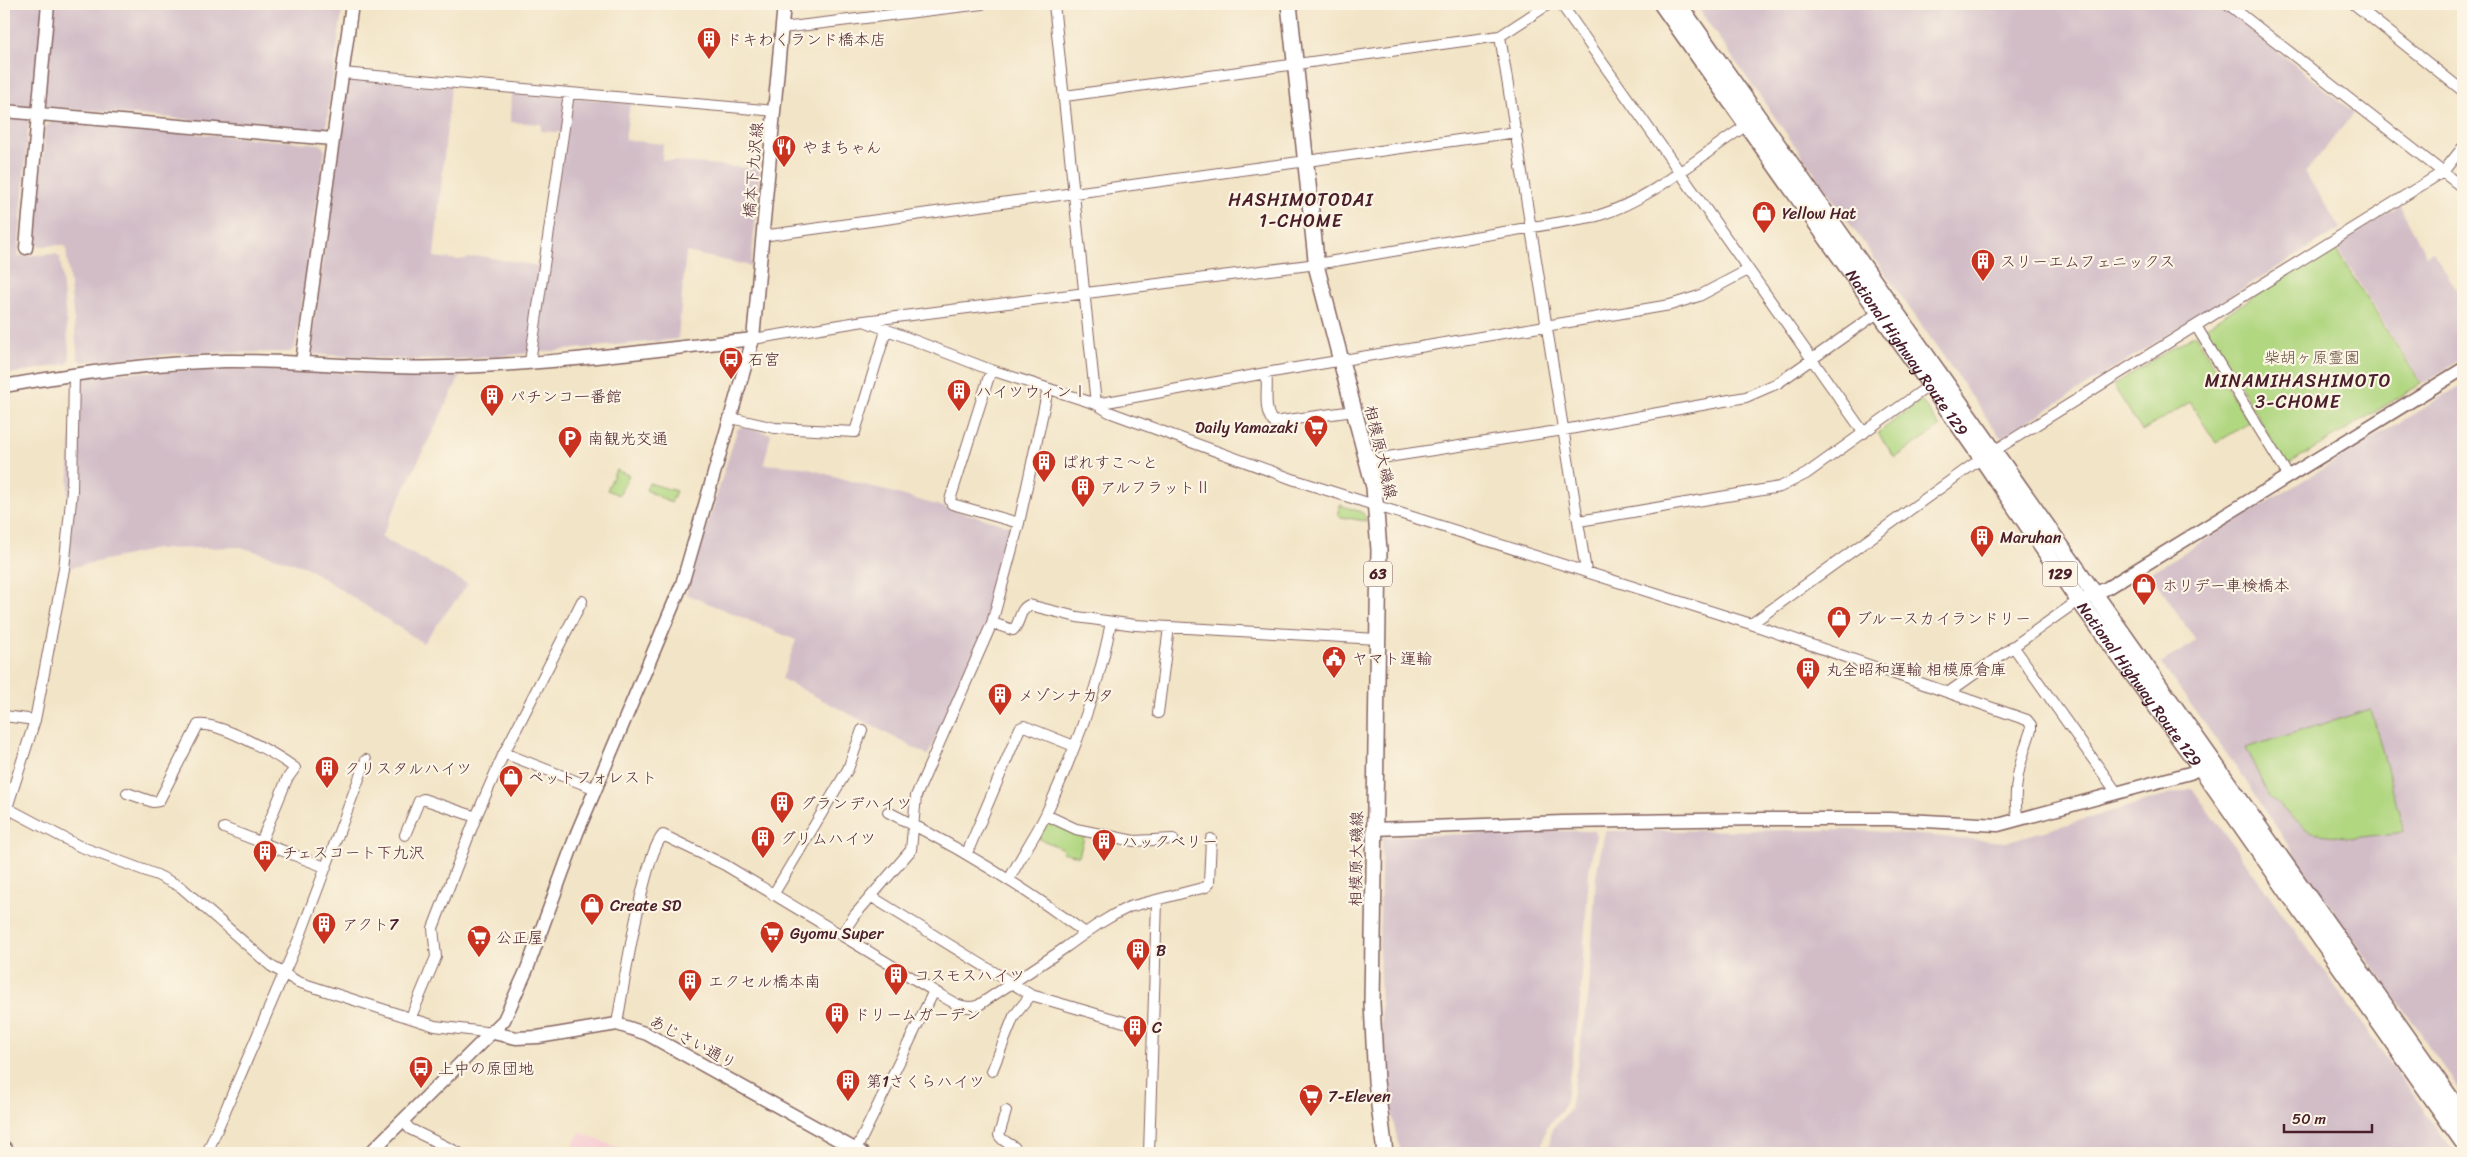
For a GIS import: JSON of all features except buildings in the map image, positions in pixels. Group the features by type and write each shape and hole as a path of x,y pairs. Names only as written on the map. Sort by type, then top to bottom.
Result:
{"highway":[{"name":"National Highway Route 129","path":"1662,4 1930,384 2097,594 2207,765 2463,1142"},
{"name":"National Highway Route 129","path":"1678,4 1988,455 2079,600 2207,765 2463,1116"}],"main road":[{"name":"相模原大磯線","path":"1289,4 1316,264 1368,460 1376,504 1379,550 1372,1003 1376,1081 1385,1153"}],"street":[{"path":"26,248 48,4"},
{"path":"302,362 352,4"},
{"name":"橋本下九沢線","path":"374,1151 504,1020 520,987 577,833 682,584 732,418 753,339 784,4"},
{"path":"782,28 982,4"},
{"path":"1054,4 1096,404"},
{"path":"1065,96 1500,36 1549,4"},
{"path":"1561,4 1864,433"},
{"path":"2228,4 2463,188"},
{"path":"2354,4 2463,91"},
{"path":"1500,36 1586,571"},
{"path":"342,73 774,111"},
{"path":"530,362 569,93"},
{"path":"4,111 333,139"},
{"path":"4,386 74,374 161,364 302,362 438,368 530,362 753,339 864,321 1316,264 1531,228 1611,212 1680,172 1747,125"},
{"path":"762,236 1516,132"},
{"path":"1751,624 1988,455 2443,172 2463,147"},
{"path":"1096,404 1686,301 1748,270"},
{"path":"1368,460 1564,430 1746,397 1778,383 1879,312"},
{"path":"864,321 991,370 1096,404 1116,415 1224,456 1751,624 1949,692 2030,723 2031,730 2017,779 2016,805 2018,820"},
{"path":"2196,326 2289,477"},
{"path":"732,418 774,428 855,432 886,331"},
{"path":"1949,692 2079,600 2097,594 2463,368"},
{"path":"991,370 950,500 952,504 1019,523"},
{"path":"1266,373 1268,382 1265,390 1270,418 1273,422 1354,411"},
{"path":"74,374 72,491 64,569 35,720 5,811 79,846 157,875 180,888 200,902 265,962 283,974 314,989 435,1026 493,1033"},
{"path":"1579,521 1780,487 1806,474 1930,384"},
{"path":"842,934 854,916 911,850 916,796 992,623 1019,523 1048,389"},
{"path":"411,1018 436,957 433,928 476,818 504,753 582,601"},
{"path":"992,623 1013,630 1017,627 1022,610 1029,605 1111,622 1377,639"},
{"path":"1009,880 1046,814 1074,746 1100,675 1111,622"},
{"path":"1158,713 1169,627"},
{"path":"2013,646 2117,793"},
{"path":"4,716 35,720"},
{"path":"127,793 153,802 159,801 198,724 236,736 277,755 295,768 287,779 261,842"},
{"path":"967,853 1020,728 1024,726 1074,746"},
{"path":"773,895 848,769 862,730"},
{"path":"504,753 596,789"},
{"path":"207,1153 283,974 366,760"},
{"path":"1374,829 1680,820 1889,819 1998,825 2117,793 2207,765"},
{"path":"405,835 419,801 423,799 476,818"},
{"path":"888,812 967,853 1084,932"},
{"path":"1046,814 1076,829 1134,841 1173,839"},
{"path":"224,828 325,867"},
{"path":"617,1024 640,900 653,854 661,836 666,834 725,865 963,1008 979,1005 1067,946 1084,932 1123,910 1206,887 1209,883 1211,839"},
{"path":"872,897 1030,995 1124,1022"},
{"path":"1149,1153 1157,900"},
{"path":"859,1152 934,991"},
{"path":"992,1071 1014,1016 1030,995"},
{"name":"あじさい通り","path":"493,1033 516,1038 538,1037 617,1024 647,1034 859,1152"},
{"path":"1006,1111 999,1135 1003,1140 1017,1148 1018,1153"},
{"path":"403,1121 410,1129 459,1153"},
{"path":"4,1147 9,1153"}],"shaded area":[{"path":"4,4 343,4 326,128 322,132 30,105 18,256 56,254 60,257 70,361 67,364 4,375"},
{"path":"1695,4 2219,4 2354,113 2305,173 2341,228 2001,438"},
{"path":"348,77 451,86 434,257 459,260 480,256 539,266 566,133 541,131 541,124 510,122 512,92 630,103 625,140 663,144 662,160 760,169 751,266 686,252 678,339 470,359 411,360 310,354"},
{"path":"52,122 321,144 325,151 295,347 290,352 184,353 82,362 78,359 66,248 63,245 38,246 36,244 45,127"},
{"path":"2400,206 2426,255 2433,251 2463,300 2463,358 2422,384 2336,246"},
{"path":"228,369 460,376 381,537 468,584 423,643 306,567 241,547 156,549 64,569 74,374"},
{"path":"2463,384 2463,1094 2304,869 2242,775 2161,664 2196,641 2150,573"},
{"path":"741,426 771,434 764,464 802,467 1014,527 988,623 928,755 782,679 796,640 686,594 737,430"},
{"path":"2192,788 2455,1153 1548,1153 1552,1129 1570,1110 1589,991 1596,876 1605,831 1859,830 2006,842"},
{"path":"1594,831 1596,835 1589,872 1579,1013 1566,1100 1562,1110 1546,1127 1540,1153 1400,1153 1383,1071 1379,949 1382,837"},
{"path":"580,1132 630,1153 569,1153"}],"green space":[{"name":"柴胡ヶ原霊園","path":"2334,247 2421,384 2290,463 2285,463 2205,327"},
{"path":"2195,334 2249,423 2216,443 2190,402 2142,431 2113,385"},
{"path":"1921,400 1940,427 1895,458 1878,433"},
{"path":"616,470 629,475 619,495 607,490"},
{"path":"649,483 676,491 671,503 646,490"},
{"path":"1340,505 1361,512 1364,514 1366,521 1341,517 1338,513"},
{"path":"2371,709 2404,832 2353,838 2311,833 2269,797 2246,748"},
{"path":"1051,822 1085,834 1079,856 1062,852 1063,849 1038,838 1046,824"}],"place":[{"name":"ドキわくランド橋本店","path":"709,60"},
{"name":"やまちゃん","path":"784,168"},
{"name":"Yellow Hat","path":"1764,234"},
{"name":"スリーエムフェニックス","path":"1983,282"},
{"name":"石宮","path":"731,380"},
{"name":"ハイツウィンⅠ","path":"959,412"},
{"name":"パチンコ一番館","path":"492,417"},
{"name":"Daily Yamazaki","path":"1316,448"},
{"name":"南観光交通","path":"570,459"},
{"name":"ぱれすこ～と","path":"1044,483"},
{"name":"アルフラットⅡ","path":"1083,508"},
{"name":"Maruhan","path":"1982,558"},
{"name":"ホリデー車検橋本","path":"2144,606"},
{"name":"ブルースカイランドリー","path":"1839,639"},
{"name":"ヤマト運輸","path":"1334,679"},
{"name":"丸全昭和運輸 相模原倉庫","path":"1808,690"},
{"name":"メゾンナカタ","path":"1000,716"},
{"name":"クリスタルハイツ","path":"327,789"},
{"name":"ペットフォレスト","path":"511,798"},
{"name":"グランデハイツ","path":"782,824"},
{"name":"グリムハイツ","path":"763,859"},
{"name":"ハックベリー","path":"1104,862"},
{"name":"チェスコート下九沢","path":"265,873"},
{"name":"Create SD","path":"592,926"},
{"name":"アクト7","path":"324,945"},
{"name":"Gyomu Super","path":"772,954"},
{"name":"公正屋","path":"479,958"},
{"name":"B","path":"1138,971"},
{"name":"コスモスハイツ","path":"896,996"},
{"name":"エクセル橋本南","path":"690,1002"},
{"name":"ドリームガーデン","path":"837,1035"},
{"name":"C","path":"1135,1048"},
{"name":"上中の原団地","path":"421,1089"},
{"name":"第1さくらハイツ","path":"848,1102"},
{"name":"7-Eleven","path":"1311,1117"}],"district":[{"name":"HASHIMOTODAI 1-CHOME","path":"1301,210"},
{"name":"MINAMIHASHIMOTO 3-CHOME","path":"2298,391"}]}
